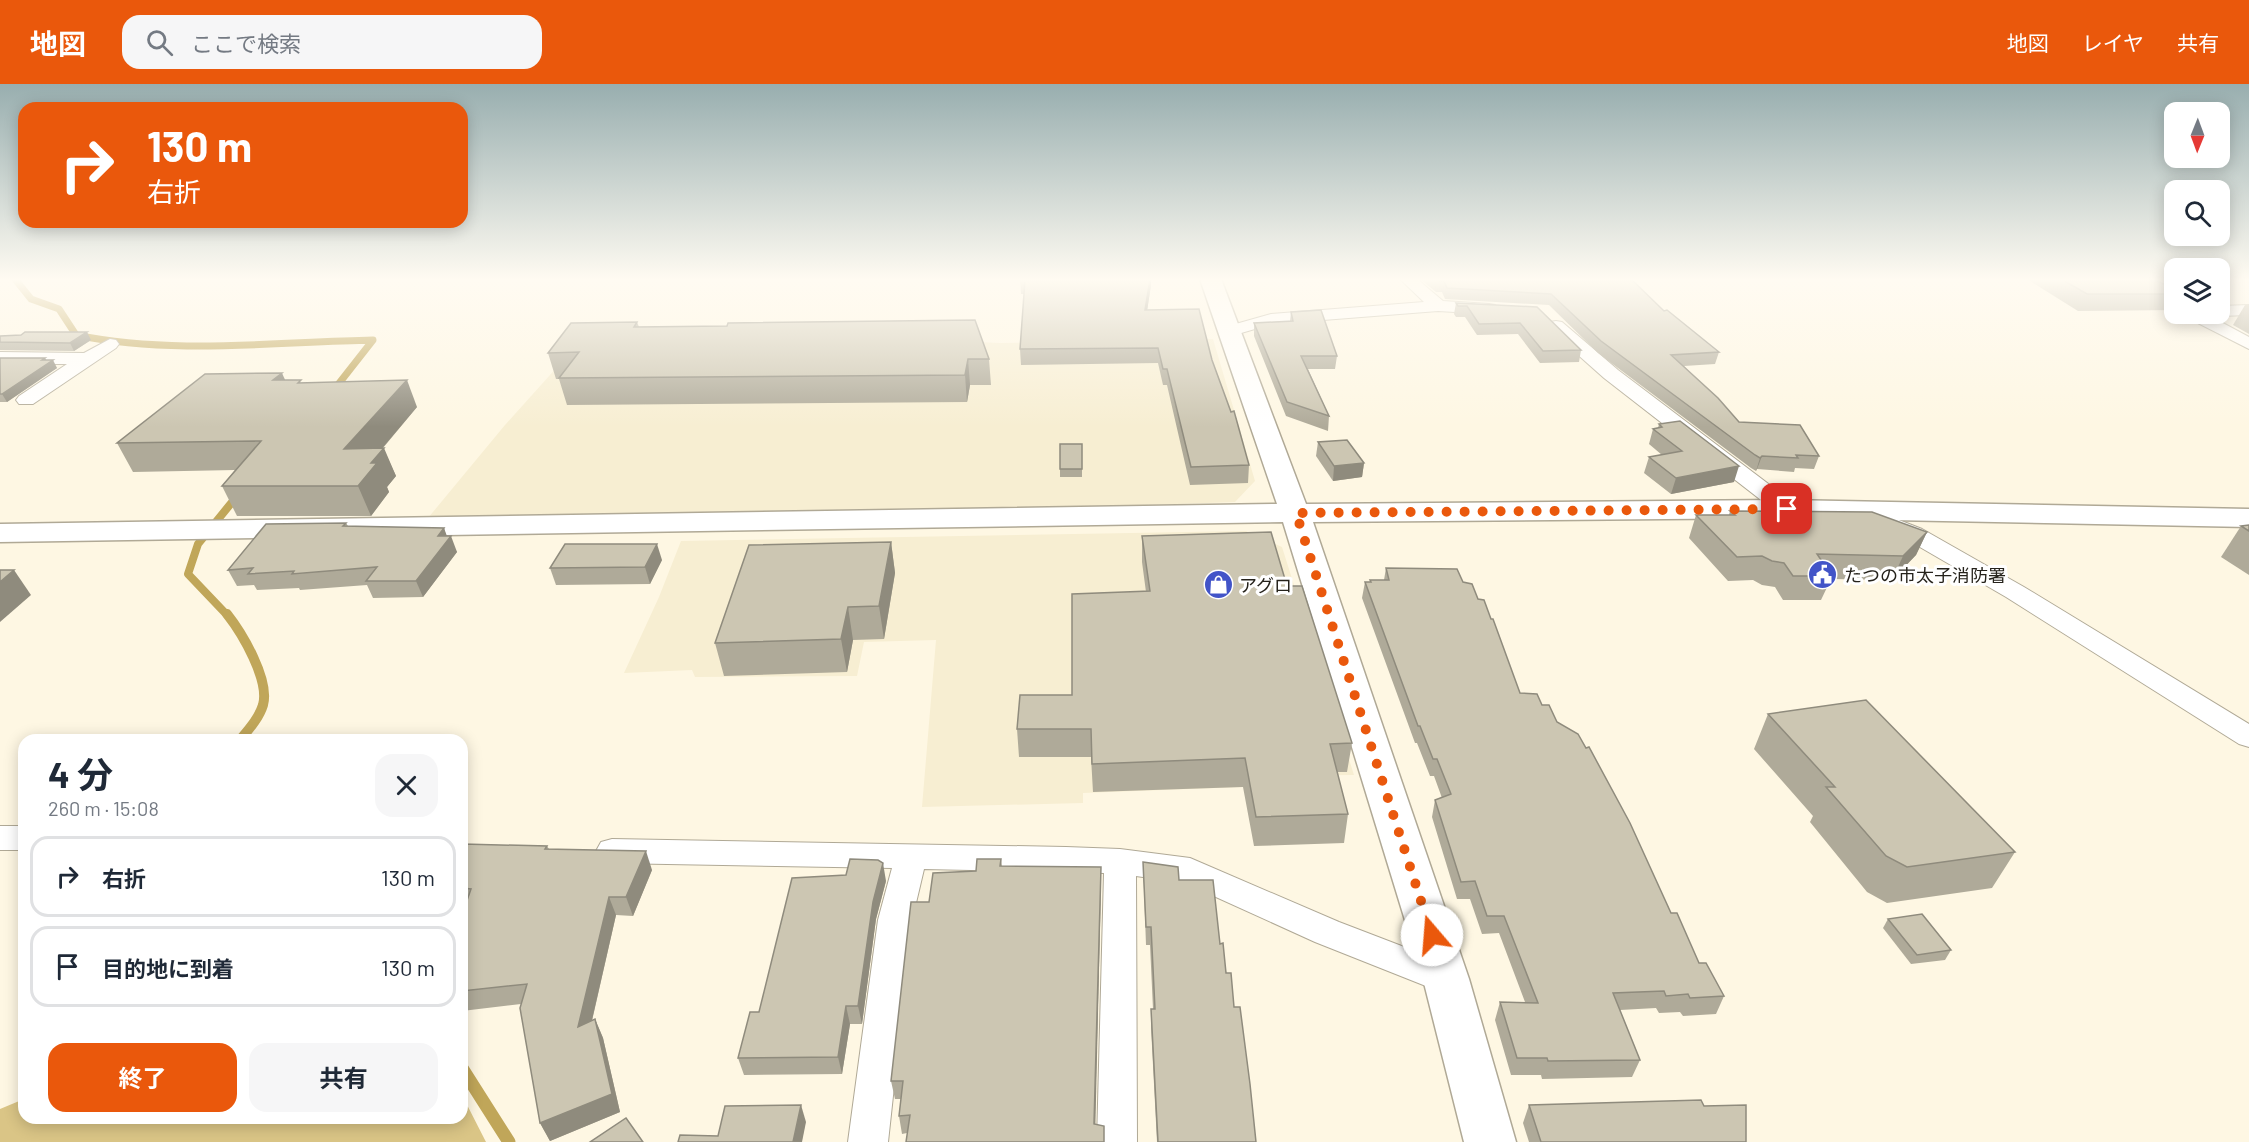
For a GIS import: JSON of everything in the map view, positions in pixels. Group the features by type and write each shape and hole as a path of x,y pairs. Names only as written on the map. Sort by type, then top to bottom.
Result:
{"street":[{"path":"1240,328 1231,331 1296,513 1446,979 1490,1142"},
{"path":"1559,328 1590,359 1787,509"},
{"path":"2220,328 2249,344"},
{"path":"26,400 111,345"},
{"path":"0,358 89,359"},
{"path":"0,533 1296,513 1787,509 2249,518"},
{"path":"1864,512 1914,534 2015,592 2249,737"},
{"path":"0,838 18,838"},
{"path":"577,850 1119,861 1190,871 1327,932 1446,979"},
{"path":"868,1142 895,920 910,858"},
{"path":"1117,1142 1119,861"}],"shaded area":[{"path":"1213,339 1255,481 1235,502 1086,507 428,518 505,425 576,346 935,340 1000,343"},
{"path":"1246,531 1282,547 1354,775 1240,776 1242,787 1083,793 1083,803 922,807 936,640 864,642 857,676 695,677 692,670 624,673 659,597 681,541"},
{"path":"18,1102 18,1124 468,1124 468,1107 486,1142 0,1142 0,1109"}],"building":[{"path":"567,328 978,328 989,359 968,359 965,375 559,378 579,352 548,353"},
{"path":"1021,328 1204,328 1212,360 1231,412 1234,411 1249,465 1191,467 1167,369 1163,369 1158,348 1020,349"},
{"path":"1256,328 1327,328 1337,356 1301,356 1329,416 1287,402"},
{"path":"1524,328 1559,328 1581,350 1543,351"},
{"path":"1588,328 1690,328 1719,352 1671,355 1718,398 1739,422 1800,425 1819,456 1796,455 1798,458 1762,456 1760,458 1601,341"},
{"path":"25,332 87,332 70,343 0,342 0,336 21,335"},
{"path":"0,358 45,358 42,360 53,360 0,394"},
{"path":"282,373 273,380 301,380 298,383 407,380 344,449 384,448 371,463 377,463 358,486 222,486 261,441 117,443 205,374"},
{"path":"1680,421 1739,466 1676,478 1649,457 1682,451 1653,429 1662,427 1659,424"},
{"path":"1347,440 1364,463 1334,466 1318,442"},
{"path":"1060,444 1082,444 1082,469 1060,469"},
{"path":"1730,511 1872,512 1927,532 1903,556 1817,554 1832,576 1793,576 1784,563 1762,556 1737,557 1696,515 1735,515"},
{"path":"346,523 343,526 444,528 438,536 451,536 416,581 366,581 377,567 292,574 294,571 248,574 253,568 228,570 266,524"},
{"path":"2249,525 2249,531 2241,526"},
{"path":"1271,532 1287,586 1302,586 1352,743 1330,744 1348,814 1256,817 1245,758 1092,764 1091,729 1017,729 1020,695 1072,695 1072,594 1150,591 1142,536"},
{"path":"891,542 879,606 848,607 841,639 715,643 749,545"},
{"path":"565,544 657,544 645,567 550,568"},
{"path":"1386,568 1457,569 1463,582 1472,584 1478,599 1484,600 1491,619 1493,619 1520,693 1537,694 1542,705 1549,705 1557,722 1578,734 1586,748 1589,747 1630,823 1671,913 1677,913 1699,963 1706,963 1724,996 1690,998 1688,994 1666,996 1664,991 1613,993 1640,1060 1548,1061 1547,1058 1517,1058 1500,1002 1538,1003 1504,916 1487,916 1475,881 1461,882 1435,800 1451,794 1437,759 1433,759 1420,726 1418,726 1365,582 1389,580"},
{"path":"0,570 14,570 0,582"},
{"path":"1866,700 2015,852 1907,867 1886,856 1826,787 1835,787 1768,714"},
{"path":"468,844 547,846 545,849 646,851 626,897 609,897 578,1027 595,1019 612,1094 540,1123 520,1008 527,984 468,990 468,898 471,889 468,889"},
{"path":"850,859 878,860 883,863 873,902 858,1006 846,1006 838,1057 738,1058 750,1012 759,1012 792,878 846,875"},
{"path":"977,859 1001,859 1000,866 1101,867 1094,1124 1104,1126 1104,1142 906,1142 910,1115 899,1116 903,1081 891,1081 911,902 929,902 933,873 976,871"},
{"path":"1143,862 1178,867 1179,880 1213,880 1220,944 1223,943 1226,973 1231,973 1234,1007 1240,1007 1256,1142 1158,1142 1151,1009 1155,1009 1151,927 1146,927"},
{"path":"1922,914 1951,950 1917,955 1888,919"},
{"path":"1701,1100 1704,1106 1746,1105 1746,1142 1541,1142 1529,1105"},
{"path":"801,1105 793,1142 678,1142 680,1135 718,1136 725,1106"},
{"path":"626,1118 643,1142 590,1142"}],"waterway":[{"path":"72,328 76,335 113,341 187,346 373,340 333,391"},
{"path":"228,616 188,574 198,544 237,496"},
{"path":"227,614 240,633 259,670 264,695 259,714 245,734"},
{"path":"468,1077 509,1142"}],"place":[{"name":"たつの市太子消防署","path":"1823,575"},
{"name":"アグロ","path":"1218,585"}],"route":[{"path":"1432,935 1296,513 1787,509"}]}
